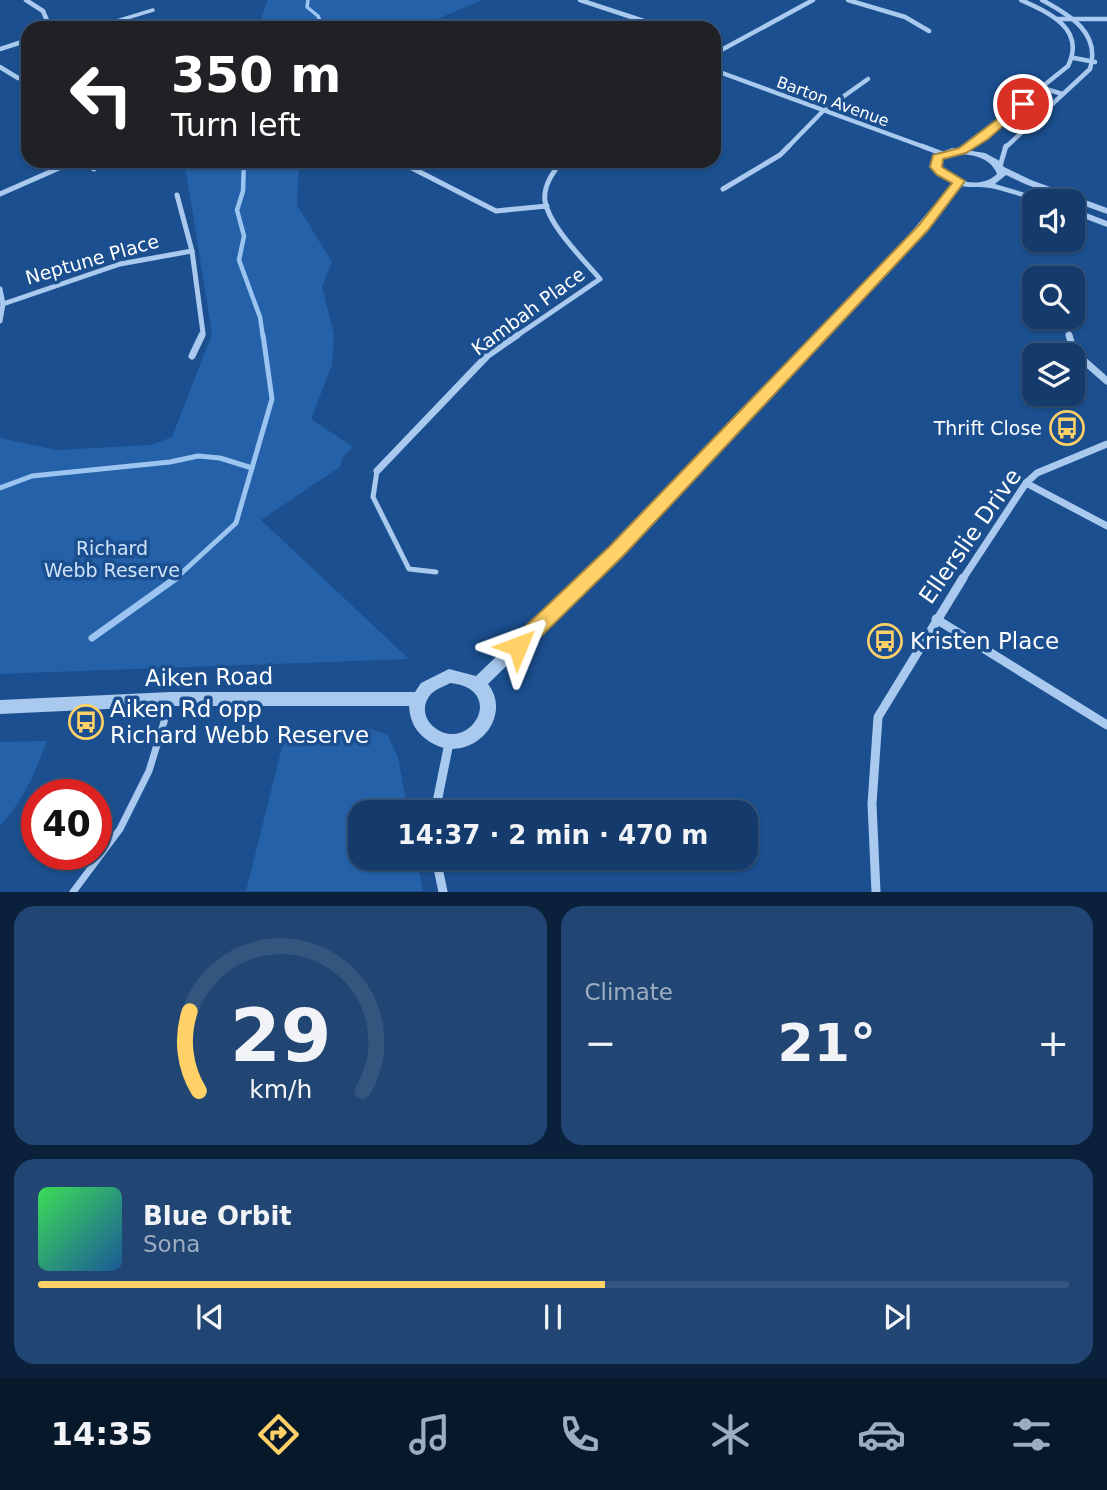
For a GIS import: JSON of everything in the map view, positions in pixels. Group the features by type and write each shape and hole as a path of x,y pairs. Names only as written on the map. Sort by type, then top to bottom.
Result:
{"street":[{"path":"26,0 43,11 47,21"},
{"path":"580,0 644,21"},
{"path":"592,4 600,0"},
{"path":"721,50 813,0"},
{"path":"848,0 905,17 929,30"},
{"path":"962,151 985,136 1043,88 1069,66 1074,58 1074,40 1057,19 1021,0"},
{"path":"985,184 1000,179 1005,147 1095,62 1095,47 1085,28 1042,0"},
{"path":"1057,19 1107,19"},
{"path":"0,49 21,42"},
{"path":"721,47 725,48"},
{"path":"1074,58 1095,62"},
{"path":"0,67 21,78"},
{"name":"Barton Avenue","path":"721,73 943,153"},
{"path":"723,189 780,155 823,111 868,79"},
{"path":"1043,88 1062,94"},
{"path":"1022,194 985,184 959,181 941,173 936,167 937,157 943,153 962,151 984,156 1028,182 1107,211"},
{"path":"0,194 61,168"},
{"path":"412,168 496,211 547,206 545,201 550,176 556,168"},
{"path":"478,684 617,551 784,377 924,228 959,181"},
{"path":"177,195 192,251 203,333 192,356"},
{"name":"Kambah Place","path":"377,471 488,355 600,279 566,239 547,206"},
{"path":"1085,215 1107,223"},
{"name":"Neptune Place","path":"3,304 66,280 151,255 192,251"},
{"path":"0,289 3,304 0,321"},
{"path":"1069,335 1074,352 1107,381"},
{"name":"Ellerslie Drive","path":"876,891 872,804 878,717 936,619 1026,483 1037,473 1107,444"},
{"path":"1026,483 1107,526"},
{"path":"936,619 1107,725"},
{"path":"449,676 465,677 478,684 488,701 484,724 464,740 449,743 436,740 424,731 418,721 419,699 426,689 437,681 449,676"},
{"name":"Aiken Road","path":"0,707 171,699 419,699"},
{"path":"437,800 449,743"},
{"path":"439,870 443,891"}],"lane":[{"path":"117,21 153,10"},
{"path":"377,471 373,497 409,569 436,572"},
{"path":"73,891 120,830 149,772 171,699"}],"green space":[{"path":"268,0 483,0 432,21 260,21"},
{"name":"Richard Webb Reserve","path":"185,168 299,168 297,205 332,262 322,287 334,335 332,365 311,419 353,447 343,457 340,467 261,520 409,659 0,674 0,438 56,450 151,445 172,437 212,334"},
{"path":"366,728 387,734 398,757 406,800 348,800 348,870 419,870 423,891 246,891 286,731"},
{"path":"47,741 31,779 21,779 21,797 0,826 0,742"}],"waterway":[{"path":"308,0 307,7 320,21"},
{"path":"244,168 243,191 237,210 244,236 239,260 260,317 263,337"},
{"path":"252,468 272,399 263,335"},
{"path":"0,488 32,476 170,462 198,456 220,458 252,468"},
{"path":"174,580 236,523 252,468"},
{"path":"92,638 176,578"}],"place":[{"name":"Thrift Close","path":"1067,428"},
{"name":"Kristen Place","path":"885,641"},
{"name":"Aiken Rd opp Richard Webb Reserve","path":"86,722"}],"route":[{"path":"518,646 617,551 924,228 959,181 941,173 936,167 937,157 943,153 962,151 985,136 1023,104"}]}
